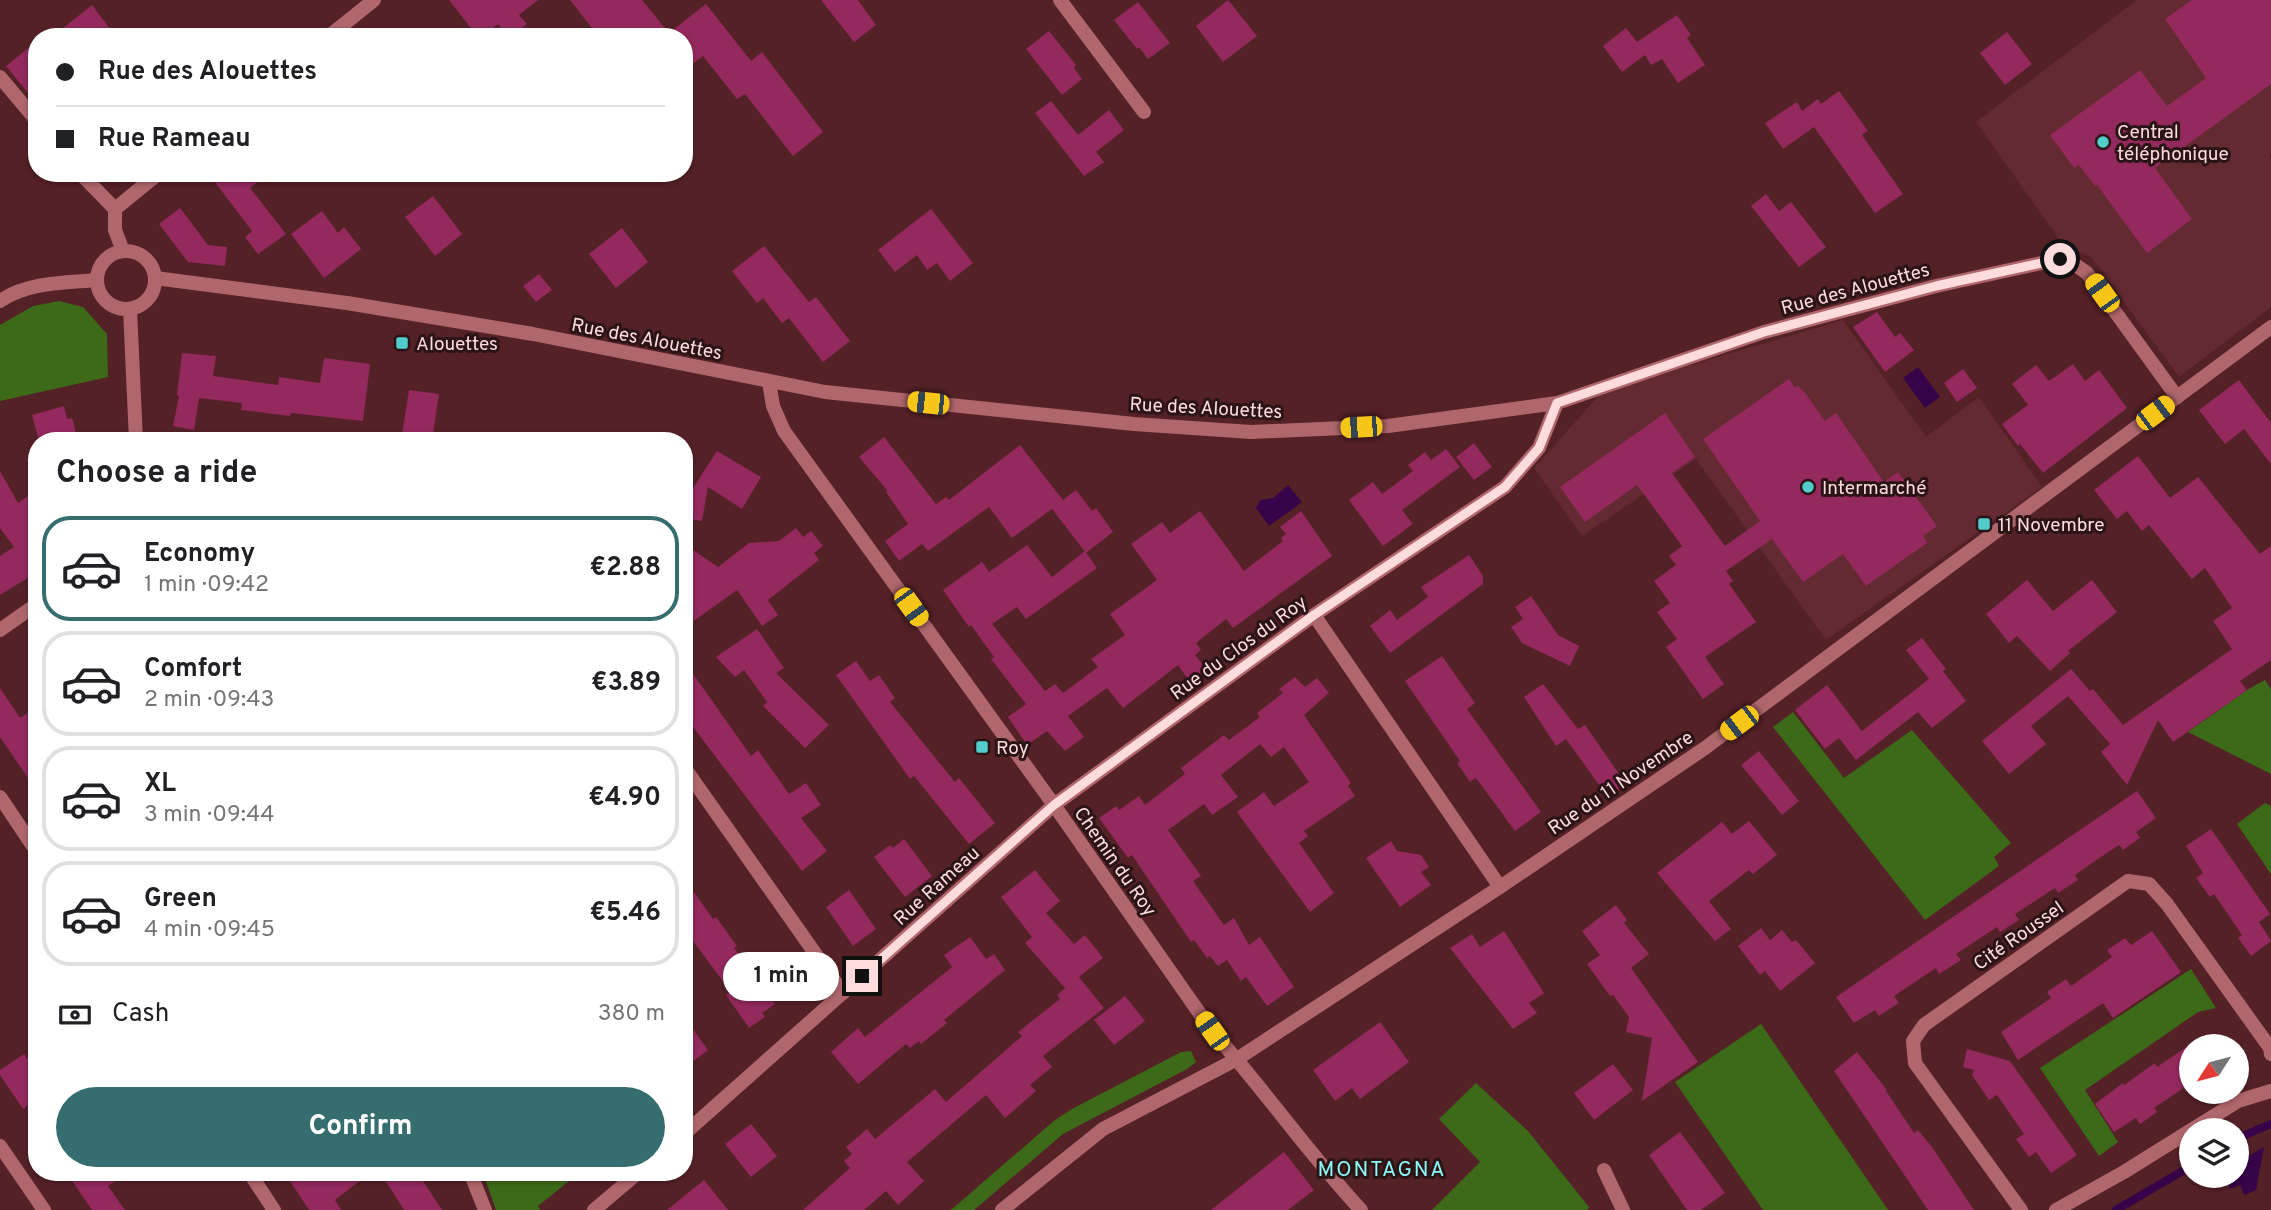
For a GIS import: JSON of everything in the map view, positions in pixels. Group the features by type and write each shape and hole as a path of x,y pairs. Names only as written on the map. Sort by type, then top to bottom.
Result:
{"street":[{"path":"339,28 374,0"},
{"path":"1060,0 1144,112"},
{"path":"0,77 28,110"},
{"path":"87,182 115,209 115,230 123,251"},
{"path":"115,209 148,182"},
{"path":"123,251 141,255 153,269 155,278 154,287 146,302 130,309 111,305 103,298 97,280 98,271 108,257 123,251"},
{"name":"Rue des Alouettes","path":"155,278 348,303 520,331 825,392 1134,424 1251,432 1388,426 1557,403 1764,332 1936,286 2060,259 2087,273 2177,397"},
{"path":"0,301 14,291 97,280"},
{"path":"130,309 136,432"},
{"name":"Rue du 11 Novembre","path":"1002,1210 1103,1129 1237,1059 1500,887 1705,748 2271,327"},
{"name":"Chemin du Roy","path":"769,382 773,405 784,431 1054,805 1212,1031 1325,1171 1361,1210"},
{"name":"Rue du Clos du Roy","path":"1054,805 1314,615 1505,487 1539,448 1557,403"},
{"path":"0,630 28,610"},
{"path":"1314,615 1500,887"},
{"path":"693,780 843,993"},
{"path":"0,797 28,839"},
{"name":"Rue Rameau","path":"693,1126 1054,805"},
{"name":"Cité Roussel","path":"2021,1210 1915,1063 1913,1041 1924,1025 2128,881 2149,884 2167,904 2270,1048 2271,1054"},
{"path":"2056,1210 2124,1172 2238,1101 2271,1091"},
{"path":"0,1146 44,1210"},
{"path":"1604,1170 1623,1210"},
{"path":"255,1181 274,1210"},
{"path":"474,1181 485,1210"},
{"path":"594,1210 628,1181"}],"shaded area":[{"path":"2137,0 2271,0 2271,307 2179,377 2091,257 2064,246 1976,122"},
{"path":"1843,320 1926,437 1979,397 2042,487 1826,640 1696,459 1582,536 1534,468 1603,391"},
{"path":"1918,367 1940,397 1925,408 1903,378"},
{"path":"1288,485 1302,502 1269,526 1256,508 1260,500 1273,498"},
{"path":"2264,1147 2256,1190 2244,1195 2241,1188 2249,1188 2249,1156"}],"green space":[{"path":"59,301 83,307 107,334 108,377 0,401 0,325 33,306"},
{"path":"2265,680 2271,689 2271,774 2188,732"},
{"path":"1793,712 1844,778 1912,730 2011,843 1994,857 1999,866 1925,920 1773,727"},
{"path":"2265,803 2271,806 2271,874 2237,824"},
{"path":"2191,969 2216,1008 2198,1012 2085,1090 2118,1142 2099,1156 2040,1068"},
{"path":"1761,1024 1888,1210 1763,1210 1675,1082"},
{"path":"1191,1051 1196,1062 1187,1069 1063,1134 974,1210 951,1210 1055,1120 1181,1052"},
{"path":"1476,1083 1528,1131 1589,1207 1588,1210 1432,1210 1480,1162 1439,1119"},
{"path":"486,1181 569,1181 538,1206 540,1210 496,1210"}],"building":[{"path":"449,0 538,0 519,15 527,24 522,28 501,28 498,24 493,28 471,28"},
{"path":"570,0 642,0 665,28 592,28"},
{"path":"821,0 858,0 876,25 854,42"},
{"path":"1228,0 1257,36 1223,62 1196,26"},
{"name":"Central téléphonique","path":"2192,0 2271,0 2271,84 2155,168 2192,219 2147,253 2097,185 2095,186 2079,165 2074,168 2050,135 2140,70 2167,106 2206,78 2165,19"},
{"path":"1138,2 1170,43 1148,59 1114,20"},
{"path":"706,4 751,61 762,52 823,132 793,156 745,94 737,99 703,56 693,63 693,28 675,28"},
{"path":"92,5 109,28 63,28"},
{"path":"1677,15 1691,35 1687,38 1705,65 1678,83 1662,59 1651,65 1645,55 1622,72 1603,46 1626,28 1637,42"},
{"path":"1049,31 1076,65 1074,68 1082,79 1062,95 1026,49"},
{"path":"2007,32 2032,64 2005,85 1980,53"},
{"path":"28,48 28,93 6,66"},
{"path":"1839,91 1868,131 1862,135 1903,194 1875,213 1814,127 1783,149 1765,123 1797,102 1802,111 1818,99 1821,104"},
{"path":"1051,101 1078,135 1109,110 1124,130 1096,152 1104,162 1084,176 1035,113"},
{"path":"215,182 258,182 250,188 286,234 258,254 245,237 252,231"},
{"path":"1766,194 1779,211 1791,202 1826,247 1799,267 1751,206"},
{"path":"433,196 462,234 435,256 405,217"},
{"path":"180,208 208,245 227,247 225,266 188,262 159,224"},
{"path":"931,209 973,263 950,281 937,263 927,270 917,255 895,272 878,250"},
{"path":"322,211 338,233 344,227 361,249 324,278 291,234"},
{"path":"622,228 648,262 616,288 589,254"},
{"path":"764,246 809,302 816,297 850,341 823,362 789,318 782,323 763,298 757,303 732,271"},
{"path":"539,274 552,290 536,302 523,286"},
{"path":"1877,312 1895,337 1900,333 1914,350 1885,372 1853,327"},
{"path":"182,353 216,356 213,376 278,385 279,377 320,383 324,358 370,364 363,421 241,410 242,403 199,398 194,430 173,426 179,396"},
{"path":"2073,364 2085,381 2099,370 2127,408 2043,473 2002,424 2028,405 2012,384 2036,365 2049,381"},
{"path":"1963,369 1977,388 1957,402 1944,383"},
{"path":"1789,379 1795,388 1798,386 1806,394 1825,421 1836,413 1884,482 1898,472 1937,526 1923,536 1927,543 1866,586 1843,554 1803,582 1772,539 1726,571 1733,581 1729,584 1756,622 1705,657 1724,684 1703,699 1666,647 1677,639 1657,612 1670,603 1654,581 1676,565 1669,556 1682,546 1637,485 1585,522 1560,487 1665,413 1695,457 1672,473 1725,546 1760,521 1703,439"},
{"path":"2239,380 2271,423 2271,464 2244,429 2225,444 2199,410"},
{"path":"409,390 439,394 433,432 402,432"},
{"path":"64,406 67,419 72,418 76,432 37,432 32,415"},
{"path":"884,437 936,504 946,497 949,500 1020,445 1063,500 1076,490 1092,511 1096,508 1113,532 1086,553 1052,509 1012,538 989,507 928,551 922,544 899,561 885,541 908,524 887,490 859,457"},
{"path":"1474,443 1492,467 1474,480 1456,457"},
{"path":"1446,449 1460,467 1402,510 1413,524 1383,546 1349,500 1373,482 1382,494 1413,471 1408,465 1425,452 1431,460"},
{"path":"717,451 761,477 742,509 708,487 702,521 693,520 693,488"},
{"path":"2138,456 2170,498 2198,477 2260,554 2271,546 2271,660 2240,681 2247,690 2173,742 2158,720 2127,785 2101,752 2110,744 2068,696 2031,726 2046,744 2009,774 1982,741 2071,669 2090,691 2093,689 2123,725 2232,649 2213,621 2232,608 2205,568 2192,579 2149,525 2142,531 2127,511 2117,519 2094,490"},
{"path":"0,471 18,503 28,496 28,578 0,595 0,556 14,547 0,528"},
{"path":"1200,511 1244,571 1283,541 1281,538 1286,534 1280,527 1301,511 1332,556 1233,628 1226,619 1196,643 1201,650 1195,655 1207,670 1190,682 1178,665 1123,708 1107,688 1068,716 1084,737 1065,751 1047,731 1027,745 1008,717 1026,704 943,590 982,562 989,572 1027,545 1052,577 1085,551 1097,568 1026,619 1017,607 992,624 1045,691 1055,684 1063,693 1098,667 1091,659 1125,635 1110,614 1157,580 1131,544 1162,522 1170,533"},
{"path":"796,528 803,537 811,531 823,546 814,553 819,560 768,600 778,615 762,626 737,590 693,622 693,550 718,567 749,543 779,541"},
{"path":"1469,555 1483,576 1483,584 1390,653 1370,626 1390,610 1397,620 1428,597 1421,587"},
{"path":"2027,580 2053,611 2092,580 2117,612 2068,651 2070,653 2050,671 2017,636 2009,643 1986,614"},
{"path":"1531,596 1558,635 1579,646 1570,666 1522,643 1511,627 1523,619 1515,607"},
{"path":"757,629 784,668 776,673 829,725 805,748 763,706 767,702 744,670 735,677 716,657"},
{"path":"1922,638 1966,701 1932,728 1918,712 1856,760 1839,738 1825,749 1795,710 1827,685 1862,731 1929,679 1906,650"},
{"path":"1442,656 1475,703 1467,709 1541,812 1515,831 1476,778 1470,782 1457,763 1460,761 1405,681"},
{"path":"856,661 870,681 879,675 895,698 890,702 955,782 959,778 995,823 969,844 914,776 910,779 836,675"},
{"path":"693,674 751,756 758,750 789,794 806,783 821,805 801,818 827,851 802,871 693,727"},
{"path":"1295,677 1305,687 1317,678 1329,693 1304,715 1351,783 1348,786 1355,796 1304,831 1308,836 1299,843 1334,893 1310,912 1237,812 1264,792 1274,806 1309,782 1284,747 1271,757 1260,744 1221,775 1238,797 1212,815 1204,804 1168,830 1201,876 1193,881 1224,925 1234,918 1249,945 1260,937 1294,987 1267,1006 1246,977 1241,981 1227,960 1218,966 1210,956 1207,958 1194,940 1191,942 1132,855 1128,858 1099,818 1116,806 1119,810 1139,796 1145,805 1185,774 1181,768 1224,735 1229,740 1260,717 1257,713 1283,693 1279,689"},
{"path":"1543,684 1578,729 1585,725 1626,784 1607,796 1566,739 1556,746 1524,697"},
{"path":"0,688 20,718 28,713 28,778 0,737"},
{"path":"1759,751 1799,801 1782,815 1741,765"},
{"path":"2137,791 2156,818 2136,832 2140,838 2123,850 2119,845 2075,875 2078,880 2058,893 2055,888 2015,914 2019,920 2000,932 1997,927 1956,954 1961,960 1939,974 1936,968 1894,996 1899,1003 1879,1016 1875,1010 1854,1023 1836,997"},
{"path":"1749,821 1777,855 1753,874 1749,870 1709,901 1731,929 1715,941 1657,873 1722,822 1732,834"},
{"path":"2211,829 2270,914 2259,922 2271,941 2251,956 2238,938 2242,935 2214,894 2210,897 2196,878 2203,873 2186,846"},
{"path":"904,839 932,876 905,897 874,857"},
{"path":"1391,841 1397,851 1421,855 1429,867 1421,872 1431,885 1400,907 1366,858"},
{"path":"1035,870 1060,901 1046,913 1074,944 1085,935 1103,958 1079,977 1104,1008 1043,1056 1052,1067 1030,1085 1036,1091 1005,1118 986,1095 907,1162 924,1181 898,1205 886,1191 864,1210 803,1210 850,1168 844,1161 852,1154 846,1147 867,1129 875,1139 935,1089 946,1102 1022,1036 1018,1032 1060,999 1057,995 1070,984 1065,988 1025,943 1032,937 1001,897"},
{"path":"849,890 876,929 853,946 826,907"},
{"path":"693,891 737,946 734,948 775,1004 762,1013 765,1017 749,1028 726,995 731,992 693,941"},
{"path":"1616,905 1627,920 1624,923 1649,954 1631,968 1698,1062 1642,1101 1652,1038 1626,1032 1629,1017 1587,964 1600,955 1582,931"},
{"path":"1761,928 1770,940 1782,930 1792,942 1796,940 1815,963 1780,991 1765,971 1760,975 1738,946"},
{"path":"1504,931 1544,993 1529,1003 1537,1013 1513,1029 1450,948 1472,934 1480,947"},
{"path":"2152,931 2181,972 2113,1018 2103,1003 2018,1060 2001,1032 2051,998 2047,992 2066,979 2071,986 2112,957 2107,950 2125,938 2131,945"},
{"path":"970,937 986,959 994,954 1005,970 944,1020 947,1023 921,1044 919,1041 910,1048 906,1044 858,1084 831,1052 858,1028 865,1037 952,967 944,955"},
{"path":"1125,996 1145,1021 1114,1045 1094,1020"},
{"path":"1380,1022 1409,1062 1360,1099 1352,1088 1335,1101 1313,1070"},
{"path":"693,1029 708,1050 693,1061"},
{"path":"1967,1049 2010,1061 2077,1155 2051,1173 2036,1152 2029,1157 2016,1139 2024,1134 1997,1095 1989,1100 1972,1075 1974,1070 1963,1067"},
{"path":"1857,1052 1887,1090 1914,1133 1918,1130 1932,1147 1974,1210 1928,1210 1834,1071"},
{"path":"2179,1052 2179,1091 2154,1108 2157,1112 2140,1124 2136,1118 2114,1132 2095,1104 2155,1063 2157,1067"},
{"path":"24,1054 28,1060 28,1105 23,1109 0,1075 0,1070"},
{"path":"1613,1064 1633,1090 1594,1120 1574,1093"},
{"path":"751,1124 777,1156 751,1177 725,1144"},
{"path":"1680,1132 1725,1193 1701,1210 1687,1210 1649,1155"},
{"path":"1284,1152 1314,1190 1288,1210 1211,1210"},
{"path":"704,1180 728,1210 667,1210"},
{"path":"72,1181 116,1181 108,1186 125,1210 92,1210"},
{"path":"290,1181 359,1181 335,1200 341,1210 309,1210"},
{"path":"386,1181 423,1181 442,1210 404,1210"}],"waterway":[{"path":"2249,1133 2271,1124"},
{"path":"2116,1210 2179,1173"}],"place":[{"name":"Central téléphonique","path":"2103,142"},
{"name":"Alouettes","path":"402,343"},
{"name":"Intermarché","path":"1808,487"},
{"name":"11 Novembre","path":"1984,524"},
{"name":"Roy","path":"982,747"}],"district":[{"name":"MONTAGNA","path":"1382,1169"}],"route":[{"path":"862,976 1054,805 1314,615 1505,487 1539,448 1557,403 1764,332 1936,286 2060,259"}]}
